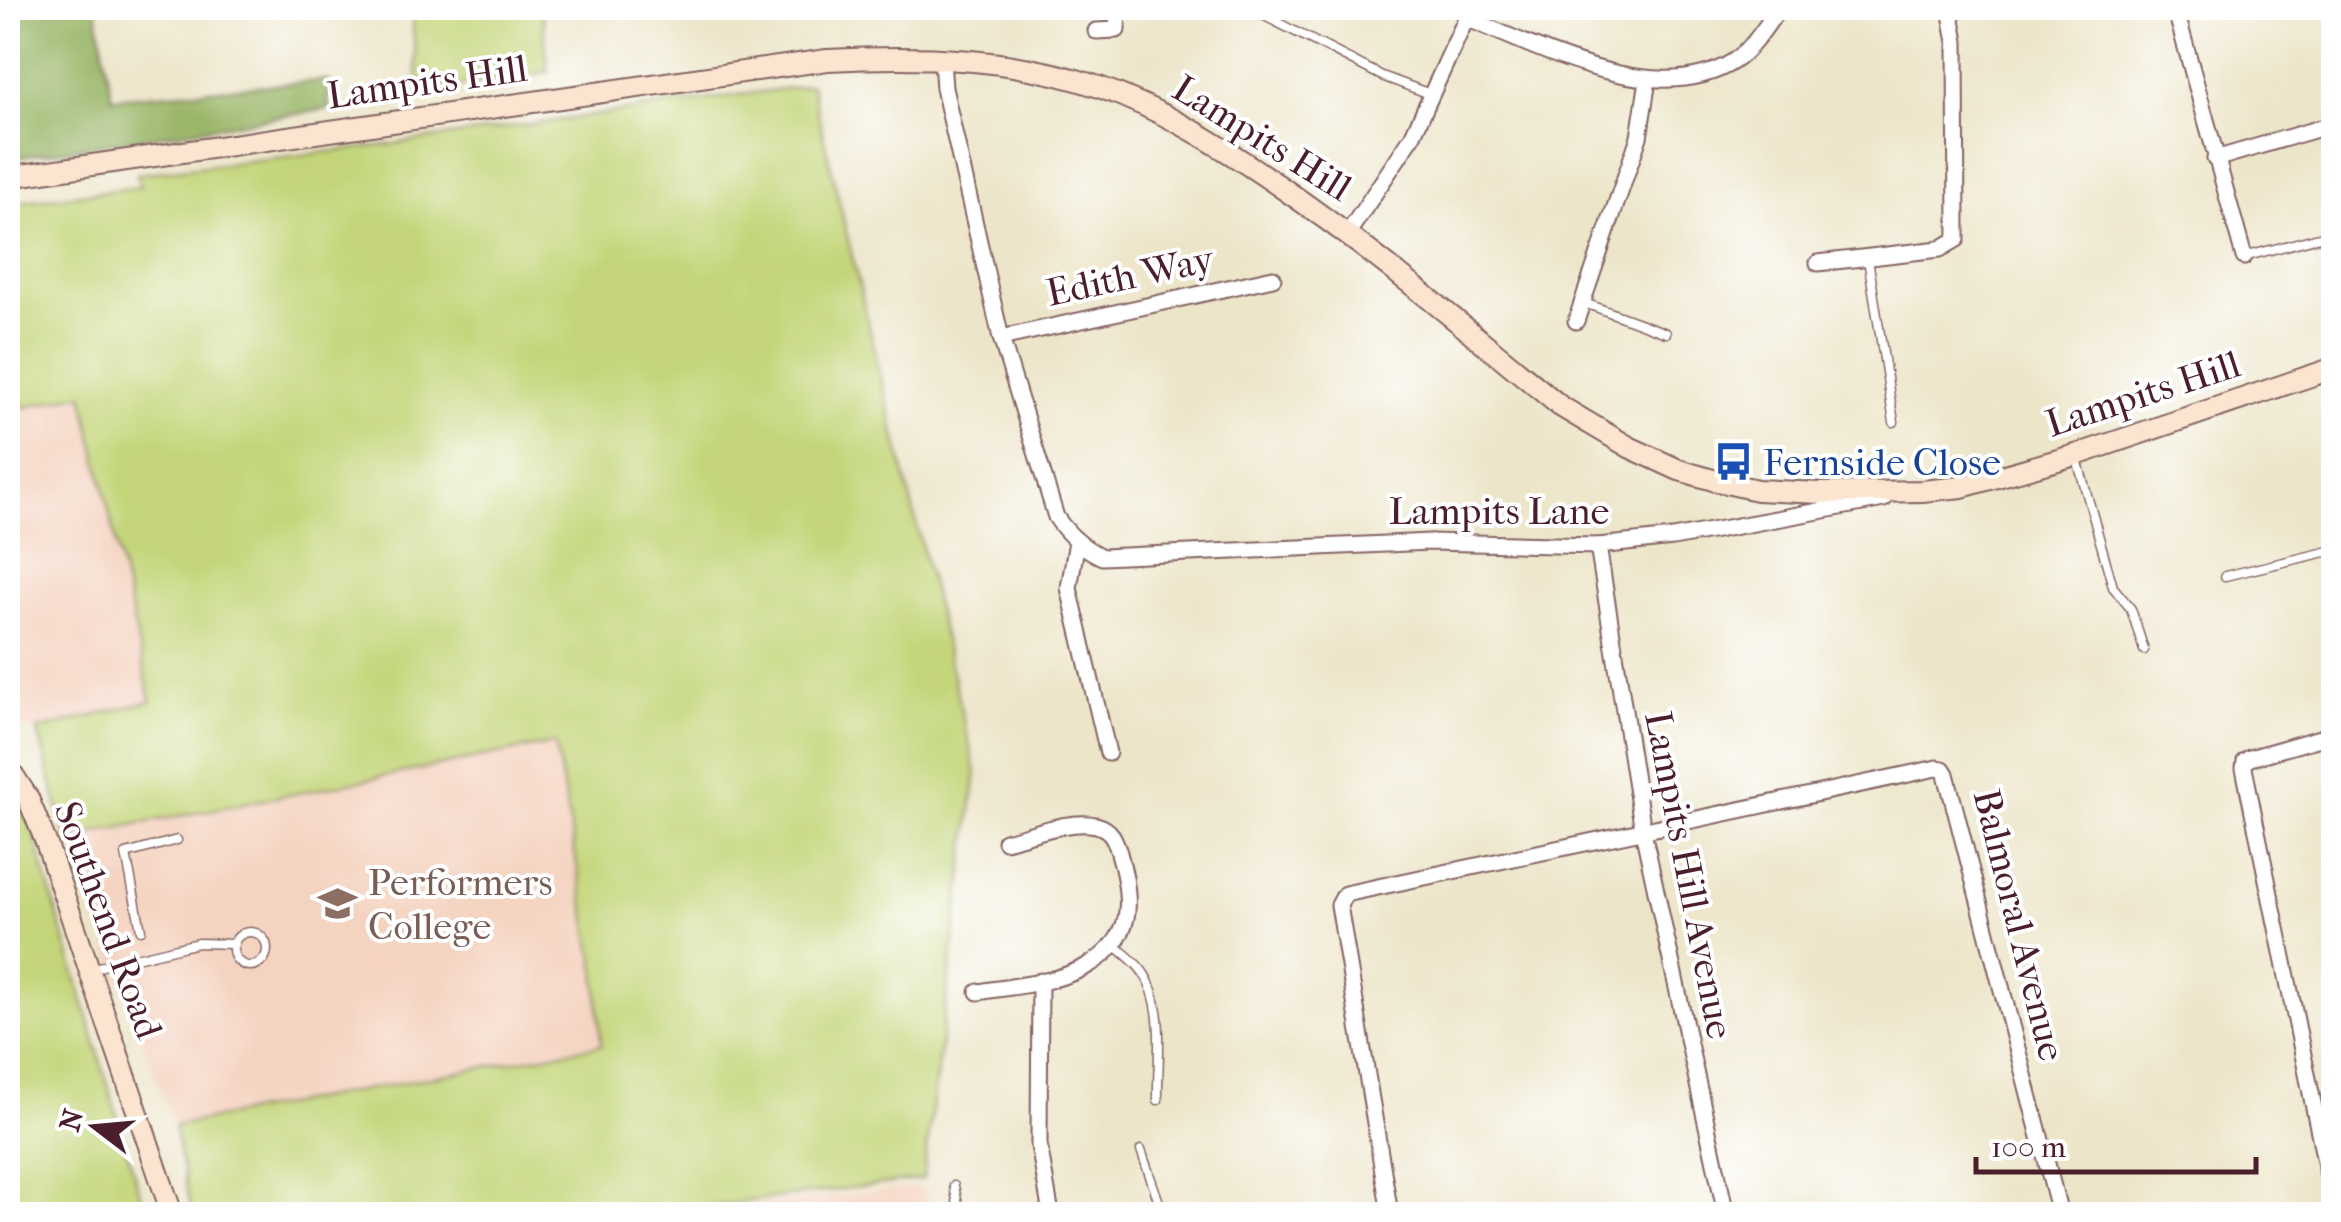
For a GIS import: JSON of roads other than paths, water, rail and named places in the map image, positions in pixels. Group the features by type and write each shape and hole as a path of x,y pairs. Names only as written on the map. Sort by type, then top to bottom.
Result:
{"main road":[{"name":"Lampits Hill","path":"8,177 828,60 883,57 983,62 1099,87 1205,135 1348,233 1560,406 1593,428 1662,462 1712,480 1757,490 1922,491 1962,486 2076,455 2334,368"},
{"name":"Southend Road","path":"8,767 37,820 172,1214"}],"street":[{"path":"1096,31 1117,30 1118,8"},
{"path":"1348,233 1412,137 1469,13 1551,53 1648,80 1696,77 1734,61 1749,48 1779,8"},
{"path":"1818,262 1940,249 1957,239 1956,42 1950,8"},
{"path":"2174,8 2244,257"},
{"path":"942,60 944,88 1000,338 1056,518 1077,541 1068,588 1108,753"},
{"path":"1576,322 1639,137 1648,80"},
{"path":"2214,160 2334,124"},
{"name":"Edith Way","path":"1000,338 1273,278"},
{"name":"Lampits Lane","path":"1077,541 1102,557 1430,542 1598,546 1672,538 1922,491"},
{"name":"Lampits Hill Avenue","path":"1598,546 1643,831 1726,1214"},
{"path":"2334,734 2245,761 2334,1205"},
{"name":"Balmoral Avenue","path":"1643,831 1943,769 2060,1214"},
{"path":"978,992 1040,981 1086,966 1112,943 1127,916 1130,900 1114,837 1094,824 1005,841"},
{"path":"1390,1214 1341,898 1344,894 1643,831"},
{"path":"1040,981 1039,1145 1051,1214"}],"lane":[{"path":"1249,8 1382,76 1434,95"},
{"path":"2244,257 2334,233"},
{"path":"1868,257 1894,422"},
{"path":"1582,302 1666,332"},
{"path":"2076,455 2113,587 2130,609 2144,650"},
{"path":"2225,576 2334,550"},
{"path":"141,930 126,854 177,840"},
{"path":"253,932 263,937 267,954 256,965 244,965 235,956 234,944 241,934 253,932"},
{"path":"90,970 198,943 234,944"},
{"path":"1112,943 1135,962 1149,982 1156,1006 1158,1100"},
{"path":"1141,1150 1163,1214"},
{"path":"954,1186 960,1214"}],"place":[{"name":"Fernside Close","path":"1733,462"},
{"name":"Performers College","path":"338,904"}]}
